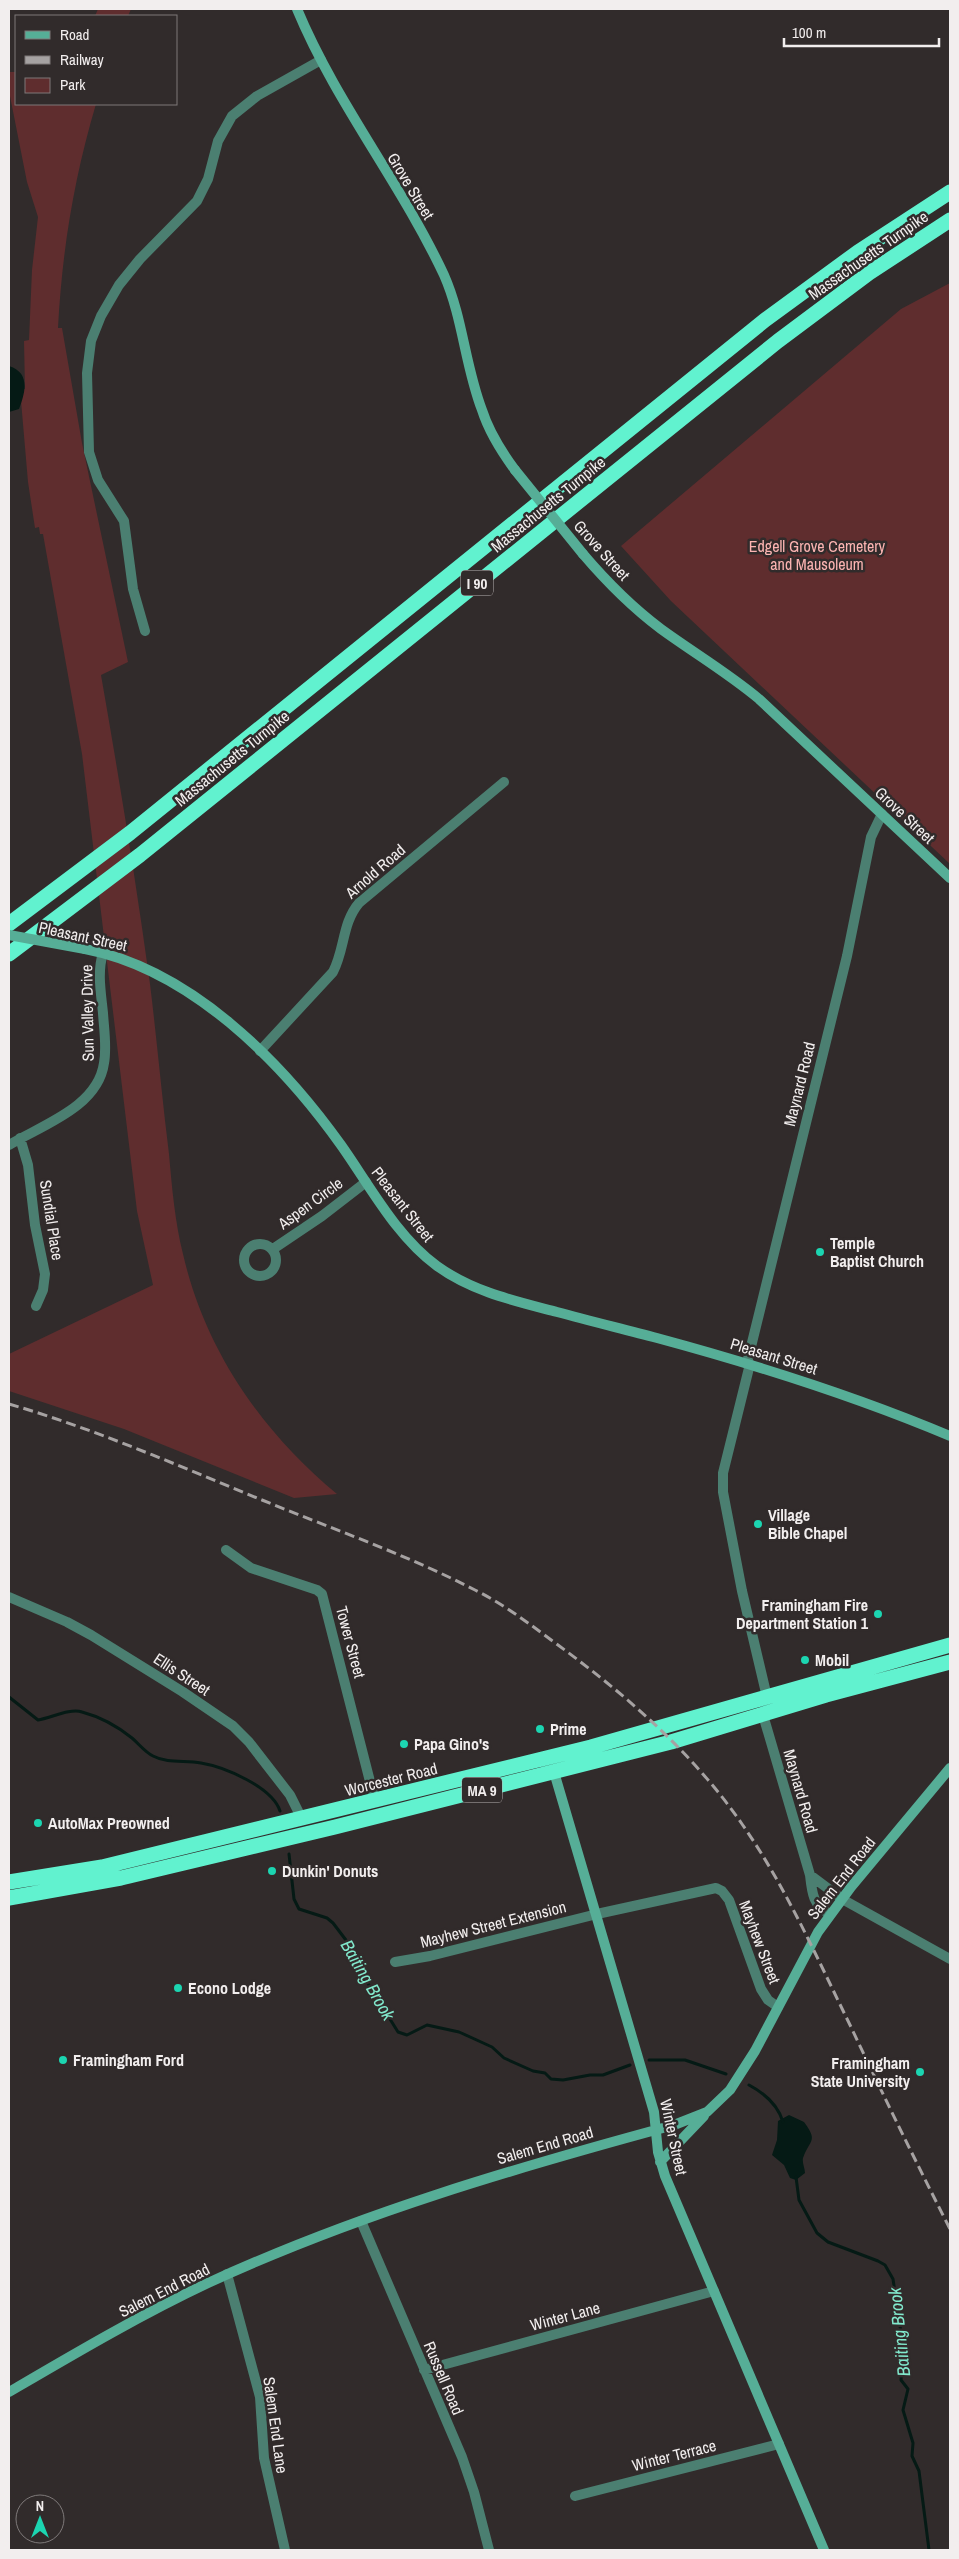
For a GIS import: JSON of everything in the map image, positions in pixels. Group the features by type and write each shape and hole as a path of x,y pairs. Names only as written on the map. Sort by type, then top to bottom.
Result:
{"highway":[{"name":"Massachusetts Turnpike","path":"9,924 130,833 765,320 858,252 950,192"},
{"name":"Massachusetts Turnpike","path":"9,954 133,861 786,335 869,273 950,220"},
{"name":"Worcester Road","path":"9,1882 102,1867 651,1732 950,1644"},
{"name":"Worcester Road","path":"9,1898 121,1878 554,1772 679,1740 826,1695 950,1662"}],"street":[{"name":"Grove Street","path":"297,9 341,99 415,221 443,275 460,323 482,411 494,438 515,470 583,554 641,612 665,632 743,686 950,878"},
{"path":"145,631 133,589 124,521 98,480 89,452 87,373 91,341 101,316 119,285 140,259 198,201 208,179 218,141 232,116 257,96 321,60"},
{"name":"Arnold Road","path":"260,1051 327,981 338,963 349,917 359,903 504,782"},
{"name":"Maynard Road","path":"766,1697 745,1608 723,1492 724,1468 847,956 871,837 882,814"},
{"name":"Pleasant Street","path":"9,935 103,952 138,964 188,991 218,1012 260,1051 317,1114 402,1232 424,1255 444,1270 472,1286 510,1300 748,1363 838,1392 950,1436"},
{"name":"Sun Valley Drive","path":"9,1145 79,1104 96,1087 101,1076 105,1054 99,977 103,952"},
{"name":"Sundial Place","path":"20,1138 28,1164 35,1225 45,1274 43,1290 36,1306"},
{"name":"Aspen Circle","path":"273,1249 322,1216 366,1182"},
{"name":"Tower Street","path":"226,1550 251,1568 318,1590 322,1594 375,1801"},
{"name":"Ellis Street","path":"9,1598 84,1632 183,1692 233,1726 250,1742 290,1795 302,1819"},
{"name":"Maynard Road","path":"763,1715 810,1875 816,1904 830,1914"},
{"name":"Salem End Road","path":"9,2392 154,2310 227,2274 361,2221 484,2178 685,2122 707,2112 723,2099 737,2080 811,1944 830,1914 950,1768"},
{"name":"Winter Street","path":"554,1772 654,2112 660,2162 824,2550"},
{"path":"810,1875 842,1898 950,1959"},
{"name":"Mayhew Street","path":"597,1914 706,1888 718,1888 729,1900 764,1996 778,2007"},
{"name":"Mayhew Street Extension","path":"395,1962 430,1956 597,1914"},
{"path":"660,2162 707,2112"},
{"name":"Russell Road","path":"361,2221 468,2474 490,2550"},
{"name":"Salem End Lane","path":"227,2274 256,2378 262,2412 266,2471 285,2550"},
{"name":"Winter Lane","path":"424,2370 714,2291"},
{"name":"Winter Terrace","path":"575,2496 779,2444"}],"green space":[{"path":"98,9 131,9 128,15 95,15"},
{"path":"9,72 15,72 15,105 96,105 81,159 70,215 58,328 62,328 82,443 128,662 101,675 145,945 174,1205 183,1254 193,1289 206,1323 240,1387 284,1444 337,1494 294,1498 124,1429 9,1391 9,1354 153,1285 137,1211 82,754 43,534 40,534 39,527 35,528 28,482 20,389 25,389 24,341 29,340 32,270 38,217 27,182 9,91"},
{"name":"Edgell Grove Cemetery and Mausoleum","path":"950,283 950,864 671,601 621,546 901,309"}],"shaded area":[{"path":"9,366 21,373 24,390 19,409 9,412"},
{"path":"789,2115 804,2122 812,2137 803,2158 805,2173 796,2180 790,2178 784,2165 772,2155 777,2140 778,2121"}],"waterway":[{"name":"Baiting Brook","path":"9,1697 38,1720 66,1712 82,1712 96,1716 115,1726 153,1756 171,1761 211,1765 246,1779 268,1794 280,1811"},
{"name":"Baiting Brook","path":"289,1854 294,1899 299,1909 327,1918 333,1923 355,1952 359,1969 398,2032 407,2035 427,2025 459,2032 492,2047 504,2058 533,2071 545,2073 551,2079 563,2080 590,2075 603,2075 630,2065"},
{"name":"Baiting Brook","path":"649,2060 685,2060 726,2074"},
{"name":"Baiting Brook","path":"749,2085 770,2100 778,2110 783,2122"},
{"name":"Baiting Brook","path":"796,2177 799,2200 817,2233 828,2242 885,2265 893,2279 902,2339 898,2354 902,2368 901,2380 908,2389 903,2410 913,2443 912,2456 919,2471 929,2550"}],"railway":[{"path":"9,1404 137,1449 449,1577 497,1602 518,1616 609,1684 633,1705 680,1749 702,1773 723,1798 758,1848 787,1898 813,1949 950,2229"}],"place":[{"name":"Temple Baptist Church","path":"820,1252"},
{"name":"Village Bible Chapel","path":"758,1524"},
{"name":"Framingham Fire Department Station 1","path":"878,1614"},
{"name":"Mobil","path":"805,1660"},
{"name":"Prime","path":"540,1729"},
{"name":"Papa Gino's","path":"404,1744"},
{"name":"AutoMax Preowned","path":"38,1823"},
{"name":"Dunkin' Donuts","path":"272,1871"},
{"name":"Econo Lodge","path":"178,1988"},
{"name":"Framingham Ford","path":"63,2060"},
{"name":"Framingham State University","path":"920,2072"}]}
